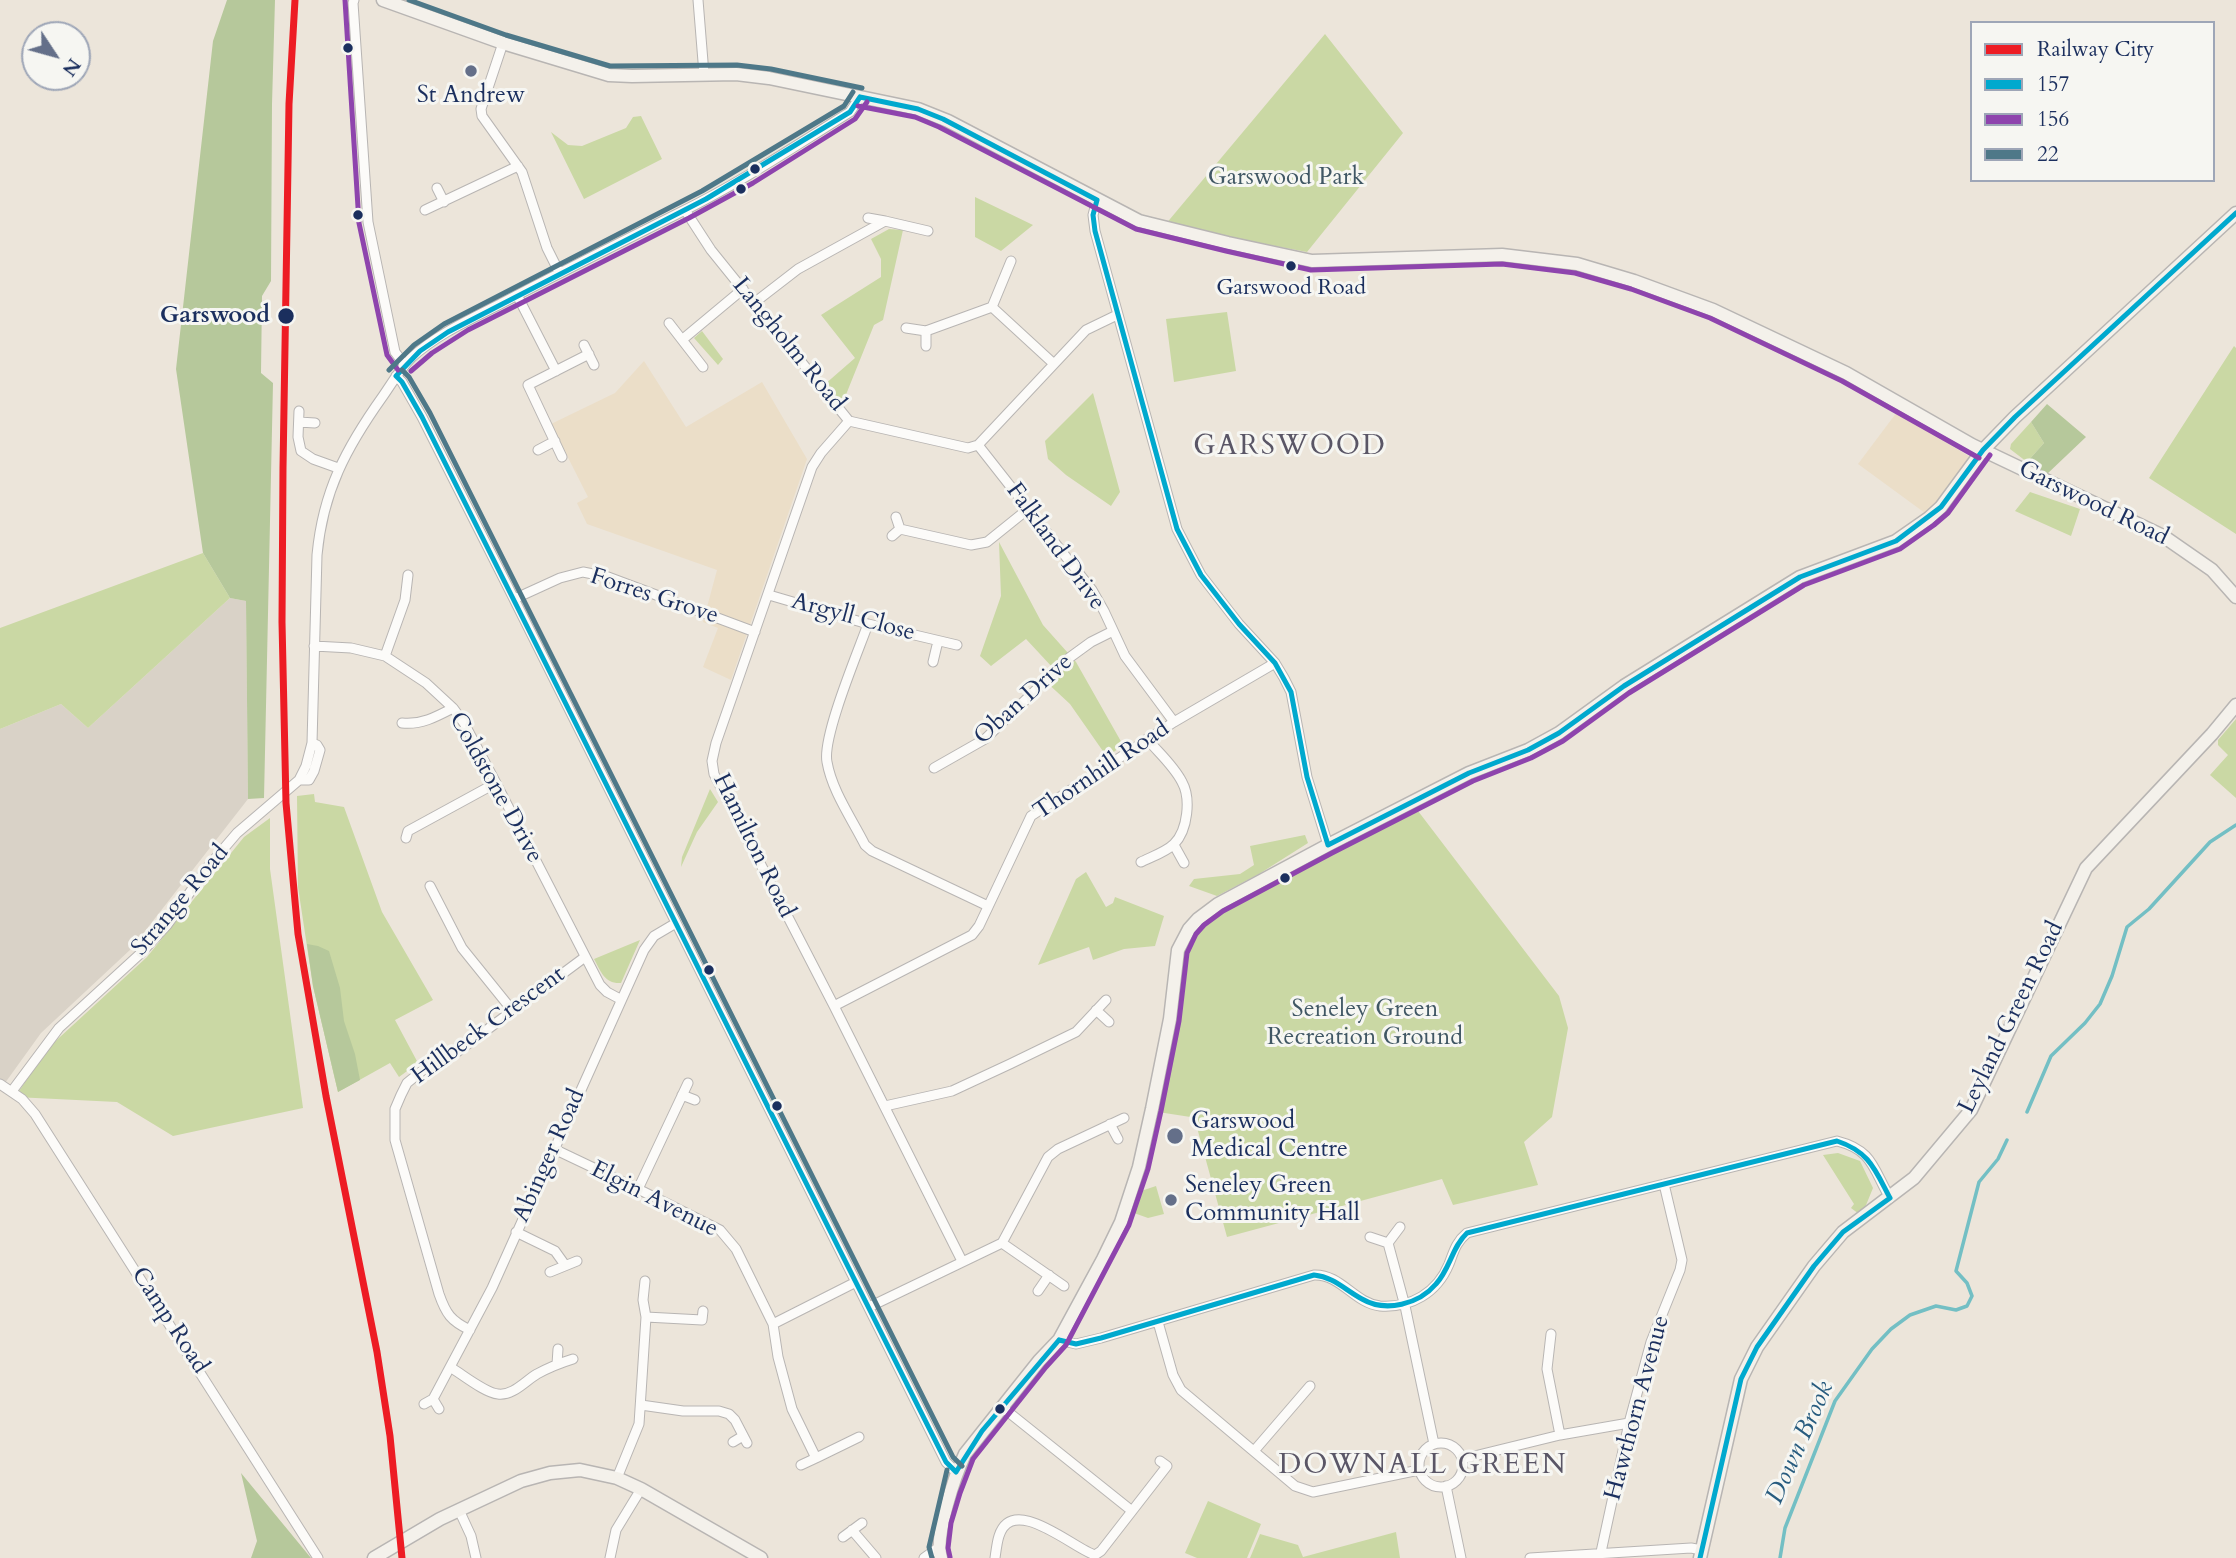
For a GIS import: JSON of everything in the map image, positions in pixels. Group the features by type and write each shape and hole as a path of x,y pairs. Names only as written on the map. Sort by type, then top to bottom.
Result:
{"street":[{"path":"354,0 368,222 395,352 405,365"},
{"name":"Garswood Road","path":"383,0 503,43 609,75 736,74 769,78 918,109 943,119 1139,221 1304,260 1345,261 1484,254 1577,264 1634,281 1713,310 1846,373 1983,450 2163,536 2212,570 2236,597"},
{"path":"698,0 704,74"},
{"path":"503,43 481,108 482,116 518,166 547,248 559,272"},
{"name":"Strange Road","path":"12,1091 59,1028 141,953 167,925 237,833 299,780 312,743 319,527 325,502 340,464 366,419 405,365 432,341 559,272 736,183 850,112 860,97"},
{"path":"425,210 518,166"},
{"path":"437,188 444,202"},
{"path":"1097,200 1093,215 1095,231 1177,529 1201,575 1239,624 1275,663 1291,692 1307,777 1328,845"},
{"name":"Langholm Road","path":"685,210 711,250 849,421 968,447 978,445"},
{"path":"924,1558 940,1553 956,1472 965,1454 1059,1340 1114,1237 1139,1167 1167,1032 1174,968 1182,939 1198,919 1218,904 1328,845 1469,773 1528,750 1559,733 1625,686 1800,577 1878,550 1896,541 1941,507 1983,450 2015,417 2236,213"},
{"path":"868,218 928,231"},
{"path":"754,303 798,269 885,221"},
{"path":"905,328 926,331 992,307 1010,258 1016,271"},
{"path":"682,339 743,289"},
{"path":"517,295 556,371"},
{"path":"992,307 1055,364"},
{"path":"978,445 1087,330 1117,315"},
{"path":"669,323 703,367"},
{"path":"926,331 926,346"},
{"path":"584,345 594,365"},
{"path":"562,457 528,385 589,354"},
{"path":"396,376 422,417 946,1462 956,1472"},
{"path":"299,411 298,437 301,451 313,460 340,464"},
{"name":"Hamilton Road","path":"849,421 812,467 712,761 714,774 962,1261"},
{"path":"299,422 315,423"},
{"path":"538,450 555,441"},
{"name":"Falkland Drive","path":"978,445 1092,590 1125,656 1174,722"},
{"path":"900,529 971,545 987,542 1028,509"},
{"path":"896,517 900,529"},
{"path":"892,536 900,529"},
{"name":"Forres Grove","path":"514,599 560,578 583,572 608,577 755,632"},
{"path":"385,656 410,596 408,575"},
{"name":"Argyll Close","path":"769,595 868,624 957,645"},
{"path":"868,624 828,738 826,759 830,776 865,845 872,851 988,906"},
{"name":"Oban Drive","path":"934,768 985,739 1069,658 1091,642 1113,631"},
{"name":"Argyll Close","path":"933,662 938,641"},
{"name":"Coldstone Drive","path":"314,646 351,648 385,656 426,683 453,708 496,783 600,985 620,999"},
{"name":"Thornhill Road","path":"834,1006 972,934 979,926 1031,816 1174,722 1275,663"},
{"name":"Leyland Green Road","path":"1701,1554 1741,1379 1757,1347 1814,1266 1843,1232 1914,1178 1970,1110 2086,868 2236,705"},
{"path":"407,726 434,718 453,708"},
{"path":"1141,862 1174,845 1186,818 1183,783 1147,740"},
{"path":"405,832 496,783"},
{"path":"1174,845 1184,863"},
{"path":"430,886 440,894 462,948 512,1010"},
{"name":"Abinger Road","path":"433,1399 470,1330 620,999 650,939 676,923"},
{"name":"Hillbeck Crescent","path":"470,1330 456,1323 445,1311 439,1294 395,1140 395,1109 407,1083 423,1070 457,1052 585,957"},
{"path":"885,1107 952,1091 1076,1031 1105,1000"},
{"path":"1096,1010 1108,1022"},
{"path":"638,1188 688,1083"},
{"name":"Camp Road","path":"0,1084 12,1091 35,1114 318,1558"},
{"path":"682,1095 695,1100"},
{"path":"869,1307 1002,1243 1048,1157 1058,1149 1124,1118"},
{"path":"1110,1124 1118,1139"},
{"path":"1059,1340 1076,1343 1158,1322 1314,1275 1331,1277 1368,1303 1378,1306 1405,1306 1433,1288 1445,1272 1454,1248 1467,1233 1837,1141 1857,1147 1866,1155 1890,1198"},
{"name":"Elgin Avenue","path":"554,1149 720,1230 736,1249 773,1324 778,1357 792,1409 816,1458"},
{"name":"Hawthorn Avenue","path":"1601,1552 1629,1423 1651,1342 1682,1260 1664,1184"},
{"path":"1388,1243 1400,1227"},
{"path":"516,1232 555,1251 565,1265"},
{"path":"1370,1237 1388,1243"},
{"path":"1002,1243 1065,1286"},
{"path":"1388,1243 1405,1306 1434,1444"},
{"path":"550,1272 577,1261"},
{"path":"1038,1291 1049,1275"},
{"path":"617,1478 639,1424 646,1317 643,1300 645,1281"},
{"path":"773,1324 856,1282"},
{"path":"646,1317 705,1317"},
{"path":"1158,1322 1173,1375 1181,1390 1295,1486 1313,1492 1419,1470"},
{"path":"1551,1334 1547,1369 1560,1435"},
{"path":"557,1364 558,1349"},
{"path":"450,1367 491,1392 501,1394 515,1390 538,1373 573,1359"},
{"path":"1254,1451 1310,1386"},
{"path":"424,1404 433,1399 439,1409"},
{"path":"640,1405 683,1411 729,1413 745,1440 733,1442"},
{"path":"1002,1407 1132,1511"},
{"path":"1462,1460 1560,1435 1629,1423"},
{"path":"801,1465 859,1437"},
{"path":"1441,1443 1454,1448 1462,1460 1457,1479 1446,1486 1439,1487 1426,1482 1419,1470 1420,1457 1434,1444 1441,1443"},
{"path":"995,1558 999,1535 1005,1525 1013,1520 1035,1523 1096,1555 1167,1466 1160,1461"},
{"path":"374,1558 459,1510 521,1481 550,1472 580,1471 617,1478 641,1489 761,1558"},
{"path":"1446,1486 1461,1558"},
{"path":"610,1558 615,1530 641,1489"},
{"path":"459,1510 471,1536 476,1558"},
{"path":"843,1537 862,1523"},
{"path":"852,1530 876,1558"},
{"path":"1530,1558 1691,1548 1701,1554"}],"shaded area":[{"path":"644,361 686,427 762,382 807,459 731,680 703,667 718,628 703,622 717,570 587,524 577,503 588,497 551,424 615,393"},
{"path":"1897,412 1970,457 1940,500 1925,513 1858,464"},
{"path":"230,598 246,601 248,799 131,949 41,1033 5,1083 0,1082 0,729 61,704 88,728"}],"green space":[{"path":"227,0 275,0 271,281 262,296 261,373 273,383 264,798 248,799 246,601 230,598 203,553 176,369 213,41"},
{"name":"Garswood Park","path":"1325,34 1403,133 1307,252 1165,225"},
{"path":"641,116 662,159 584,199 551,132 568,145 582,146 626,128 633,117"},
{"path":"975,197 1033,225 1001,251 975,237"},
{"path":"889,229 903,230 883,320 874,325 843,402 824,385 855,358 821,315 881,277 881,259 871,239"},
{"path":"1227,312 1236,371 1174,382 1166,319"},
{"path":"702,331 723,359 718,365 694,338"},
{"path":"2234,346 2236,348 2236,534 2149,478"},
{"path":"1093,393 1120,492 1111,506 1048,459 1045,441"},
{"path":"2047,404 2086,437 2046,475 2027,462 2044,443 2031,422"},
{"path":"2031,422 2044,443 2027,462 2010,449 2011,444"},
{"path":"2030,492 2080,509 2071,536 2015,511"},
{"path":"999,542 1043,625 1076,662 1123,745 1107,757 1070,704 1043,679 1053,668 1026,639 991,666 980,656 1001,596"},
{"path":"203,553 230,598 88,728 61,704 0,729 0,628"},
{"path":"2236,719 2236,798 2210,775 2228,755 2218,745 2218,740"},
{"path":"710,789 718,802 697,832 681,867 682,857"},
{"path":"314,794 315,802 344,807 382,912 433,1000 395,1020 418,1063 399,1077 390,1063 338,1092 313,986 298,887 297,796"},
{"name":"Seneley Green Recreation Ground","path":"1415,807 1559,996 1568,1028 1552,1117 1524,1142 1538,1185 1453,1205 1442,1179 1227,1237 1196,1124 1197,1118 1158,1112 1175,1037 1188,949 1198,929 1213,914"},
{"path":"270,818 270,869 303,1108 173,1136 117,1102 15,1097 48,1048 147,957 244,837"},
{"path":"1305,835 1308,843 1259,874 1217,896 1189,886 1194,879 1240,874 1254,865 1250,846"},
{"path":"1086,872 1106,907 1113,903 1115,897 1164,916 1155,946 1124,949 1093,960 1089,947 1038,965 1076,879"},
{"path":"640,940 621,983 611,982 601,973 594,959"},
{"path":"307,944 329,951 340,988 344,1021 355,1054 360,1080 338,1092 313,986"},
{"path":"1838,1153 1860,1161 1873,1188 1864,1210 1859,1214 1851,1208 1854,1204 1823,1155"},
{"path":"1156,1186 1164,1214 1148,1218 1134,1213 1141,1191"},
{"path":"241,1473 311,1558 251,1558 257,1541"},
{"path":"1208,1501 1261,1524 1247,1558 1197,1558 1185,1553"},
{"path":"1396,1532 1400,1558 1250,1558 1260,1534 1298,1545 1303,1557"}],"waterway":[{"name":"Down Brook","path":"2027,1112 2051,1056 2085,1023 2100,1004 2127,927 2149,909 2210,842 2236,825"},
{"name":"Down Brook","path":"1780,1558 1785,1528 1835,1401 1872,1349 1891,1329 1910,1315 1936,1306 1956,1310 1967,1306 1972,1296 1967,1283 1956,1271 1979,1182 1998,1159 2007,1140"}],"rail line":[{"name":"City","path":"295,0 289,104 283,468 282,622 286,803 298,934 326,1096 377,1352 390,1436 402,1558"}],"transit line":[{"name":"156","path":"345,0 359,223 387,355 398,370"},
{"name":"22","path":"409,0 506,35 610,66 737,65 771,69 862,88"},
{"name":"22","path":"389,370 414,345 444,324 702,191 844,106 853,92"},
{"name":"157","path":"860,97 918,109 943,119 1097,200"},
{"name":"157","path":"396,376 420,351 448,332 706,199 850,112 860,97"},
{"name":"156","path":"411,371 432,353 468,330 753,183 855,119 867,102"},
{"name":"156","path":"858,106 915,117 939,127 1136,229 1226,251 1311,270 1502,264 1575,273 1631,289 1710,318 1842,381 1979,458"},
{"name":"157","path":"1097,200 1093,215 1095,231 1177,529 1201,575 1239,624 1275,663 1291,692 1307,777 1328,845"},
{"name":"157","path":"1328,845 1469,773 1528,750 1559,733 1624,686 1800,577 1896,541 1941,507 1983,450 2015,417 2236,213"},
{"name":"22","path":"402,370 430,413 953,1457 962,1466"},
{"name":"157","path":"396,376 422,417 946,1462 956,1472"},
{"name":"156","path":"950,1557 948,1548 951,1523 973,1459 1066,1345 1129,1225 1148,1169 1161,1111 1179,1021 1187,953 1196,934 1204,925 1223,911 1332,853 1473,781 1531,758 1563,741 1629,693 1804,585 1900,549 1948,513 1990,455"},
{"name":"157","path":"1059,1340 1076,1344 1101,1338 1314,1275 1333,1281 1371,1303 1391,1306 1402,1304 1421,1297 1436,1284 1467,1233 1837,1141 1864,1156 1890,1198"},
{"name":"157","path":"1700,1558 1741,1379 1757,1347 1814,1266 1843,1232 1890,1198"},
{"name":"157","path":"956,1472 982,1431 1059,1340"},
{"name":"22","path":"932,1558 929,1547 947,1470"}],"place":[{"name":"St Andrew","path":"471,71"},
{"name":"Garswood Road","path":"1291,266"},
{"name":"Garswood","path":"286,316"},
{"name":"Garswood Medical Centre","path":"1175,1136"},
{"name":"Seneley Green Community Hall","path":"1171,1200"}],"district":[{"name":"GARSWOOD","path":"1290,448"},
{"name":"DOWNALL GREEN","path":"1423,1467"}]}
